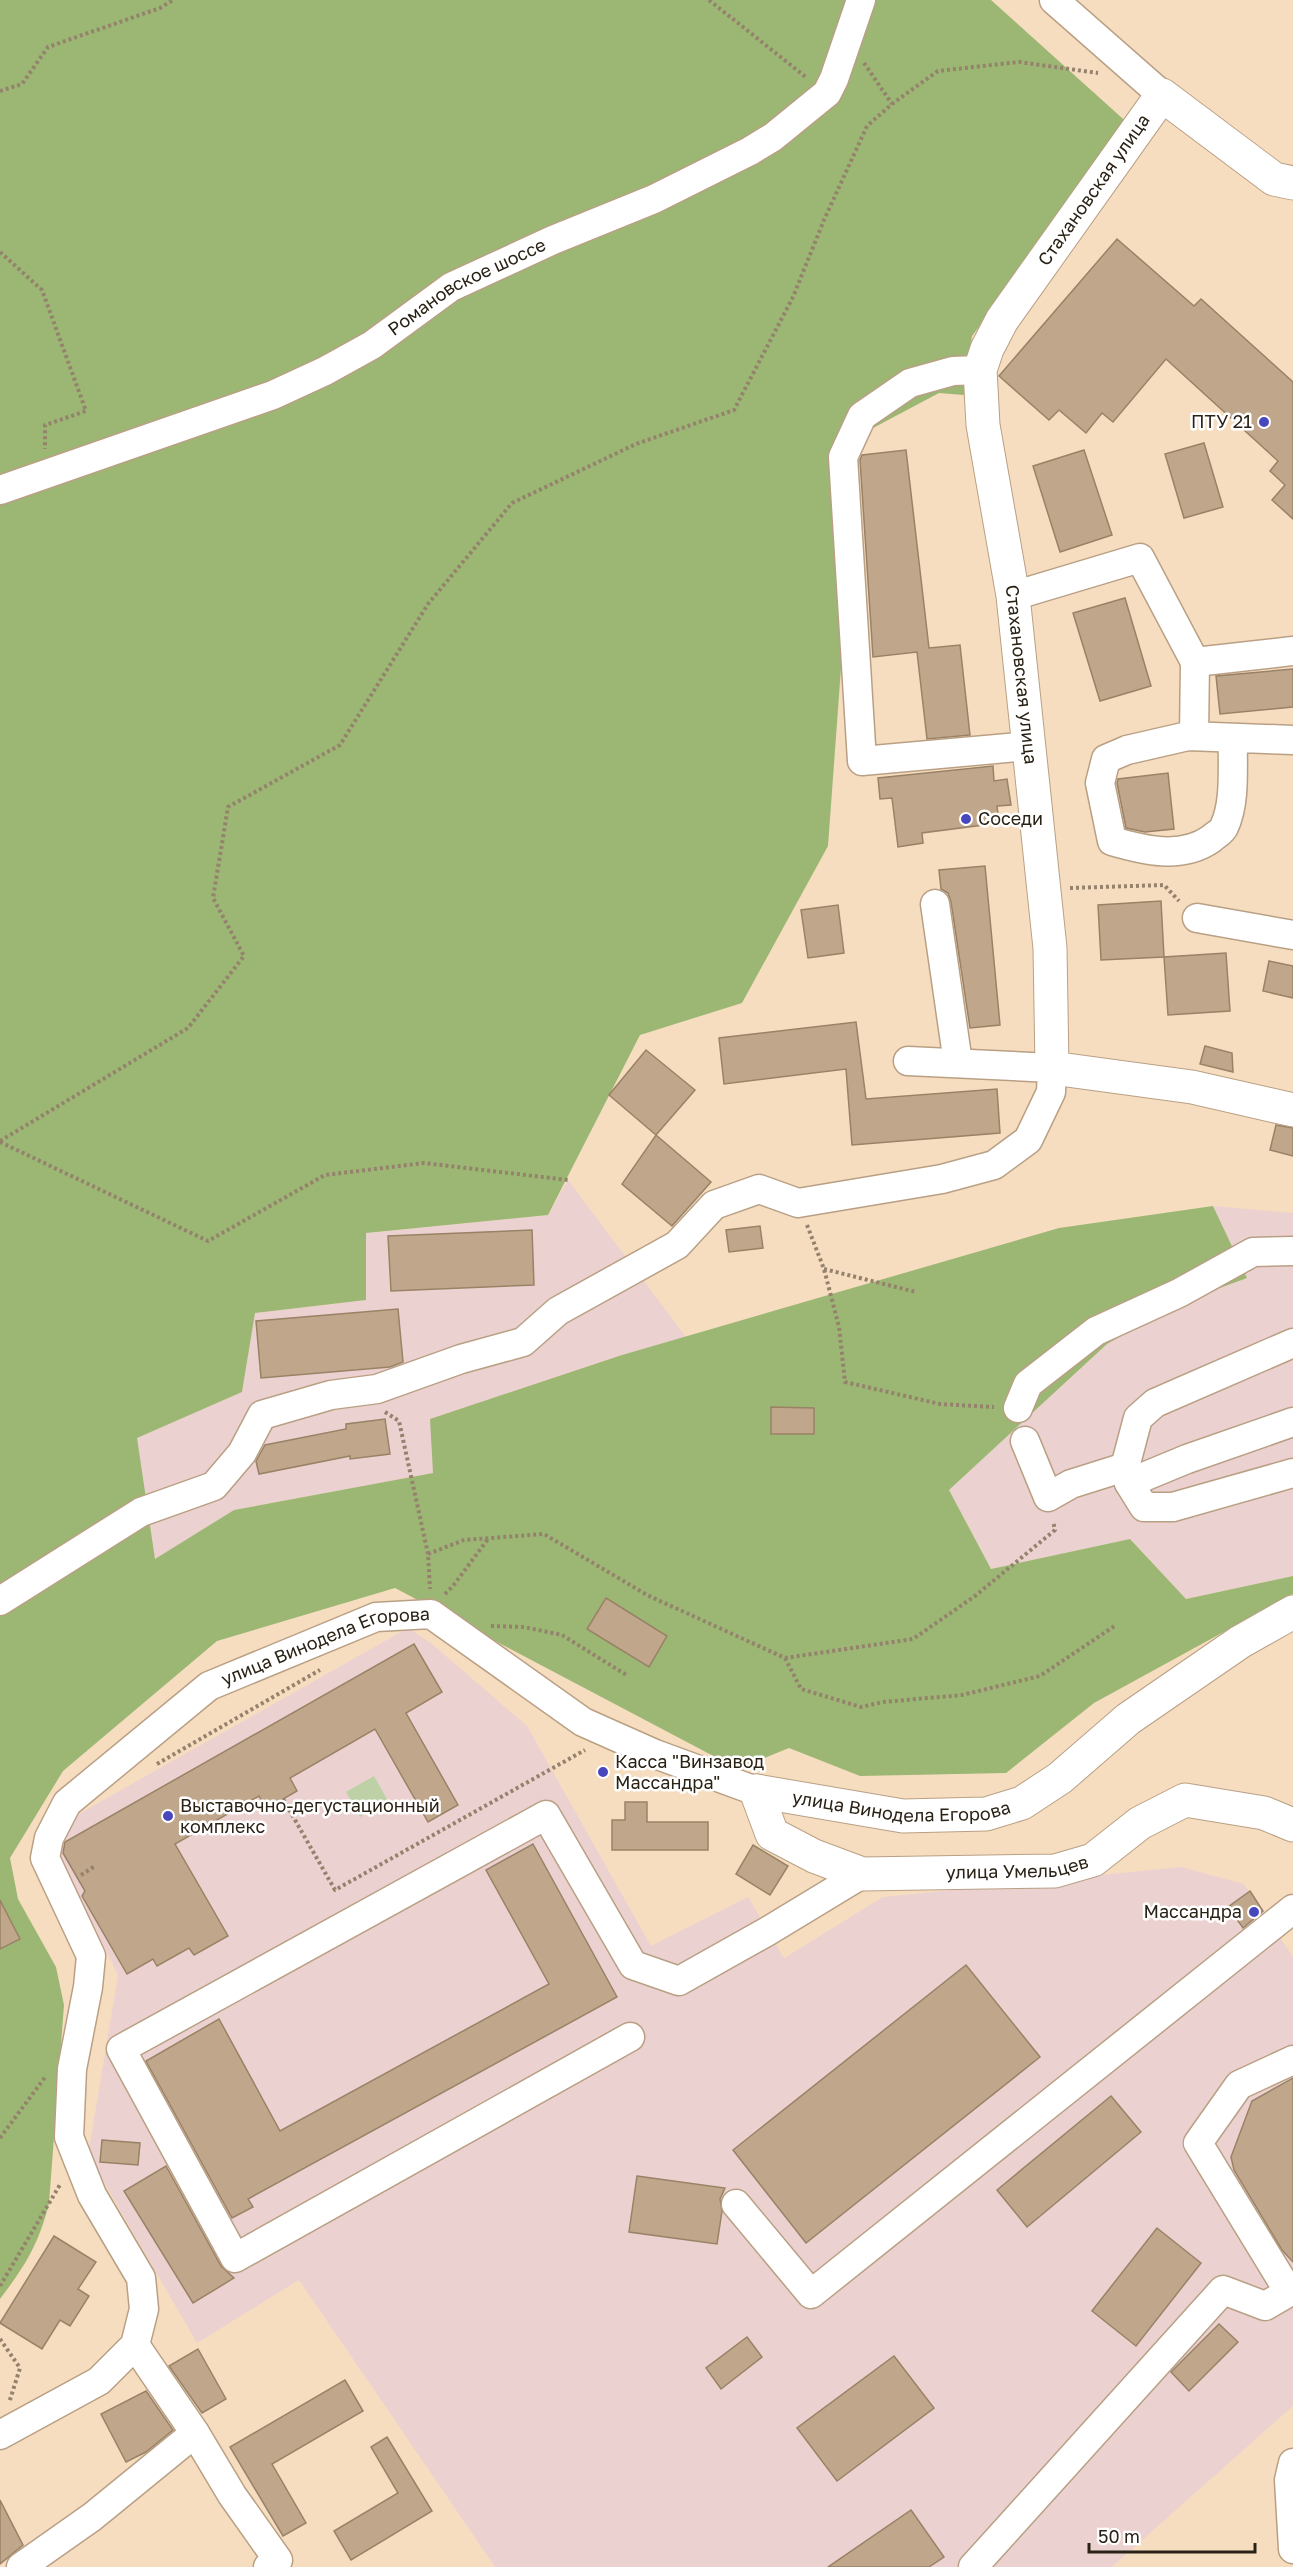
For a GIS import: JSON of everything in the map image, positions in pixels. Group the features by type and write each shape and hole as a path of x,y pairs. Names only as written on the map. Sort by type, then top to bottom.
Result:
{"main road":[{"path":"1162,95 1274,179 1293,183"},
{"name":"Стахановская улица","path":"1052,1068 1050,948 1044,889 1013,596 983,425 980,370 987,349 1002,320 1162,95"},
{"path":"1052,1068 1192,1087 1293,1110"},
{"name":"улица Винодела Егорова","path":"756,1791 903,1816 986,1814 1022,1803 1060,1778 1128,1719 1240,1642 1293,1612"},
{"name":"улица Умельцев","path":"756,1791 772,1834 814,1856 862,1874 1054,1871 1093,1860 1140,1823 1185,1800 1264,1814 1293,1825"}],"street":[{"name":"Романовское шоссе","path":"0,490 273,395 325,371 372,345 451,287 553,240 654,199 750,151 773,137 827,93 861,0"},
{"path":"1054,0 1162,95"},
{"path":"980,370 952,371 909,383 862,416 843,457 862,761 1029,746"},
{"path":"1013,596 1140,558 1196,662 1194,736"},
{"path":"1196,662 1293,651"},
{"path":"1233,739 1230,808 1224,829 1207,841 1181,851 1147,851 1112,841 1100,783 1106,759 1127,750 1188,736 1293,740"},
{"path":"935,904 958,1063"},
{"path":"1197,918 1293,935"},
{"path":"0,1601 141,1512 214,1486 242,1453 262,1415 331,1395 377,1389 461,1359 523,1342 558,1311 677,1245 714,1204 759,1189 798,1203 942,1179 994,1165 1028,1140 1051,1092 1052,1068 908,1061"},
{"path":"1018,1408 1028,1384 1096,1331 1179,1293 1252,1252 1293,1251"},
{"path":"1293,1344 1155,1403 1138,1418 1127,1475 1144,1507 1173,1507 1293,1473"},
{"path":"1025,1441 1048,1497 1071,1484 1127,1475 1187,1459 1293,1422"},
{"name":"улица Винодела Егорова","path":"135,2345 144,2309 141,2278 92,2195 69,2137 74,2062 88,1987 91,1956 45,1858 49,1838 67,1803 209,1686 376,1617 431,1610 583,1722 655,1754 756,1791"},
{"path":"630,2037 236,2258 121,2049 546,1815 633,1965 679,1981 862,1874"},
{"path":"736,2204 811,2294 1293,1910"},
{"path":"973,2567 1223,2290 1265,2306 1291,2291 1198,2143 1239,2085 1293,2060"},
{"path":"0,2435 99,2381 135,2345 195,2433 276,2565"},
{"path":"32,2564 195,2433"},
{"path":"1293,2463 1289,2480 1293,2549"}],"path":[{"path":"0,91 22,84 48,47 160,8 173,0"},
{"path":"709,0 827,93"},
{"path":"846,43 873,72 892,104"},
{"path":"0,1141 188,1028 244,956 213,898 228,807 340,745 428,604 512,503 636,444 734,410 793,297 867,126 892,104 938,71 1019,62 1107,74 1128,65"},
{"path":"0,252 42,290 86,411 45,425 46,474"},
{"path":"1044,889 1164,885 1197,918"},
{"path":"0,1141 208,1241 325,1175 424,1163 568,1180"},
{"path":"798,1203 824,1269 839,1327 845,1382 940,1404 1018,1408"},
{"path":"824,1269 916,1292"},
{"path":"377,1389 383,1410 399,1421 428,1554 431,1610"},
{"path":"428,1554 464,1540 544,1534 647,1595 785,1658 913,1639 975,1596 1055,1530"},
{"path":"431,1610 453,1586 489,1538"},
{"path":"785,1658 801,1689 861,1707 883,1702 962,1695 1040,1676 1116,1625"},
{"path":"490,1626 524,1627 562,1635 628,1676"},
{"path":"152,1767 326,1666"},
{"path":"283,1799 334,1890 612,1735"},
{"path":"0,2138 51,2070 74,2062"},
{"path":"0,2286 77,2157"},
{"path":"0,2339 20,2368 9,2405"}],"shaded area":[{"path":"568,1180 686,1337 622,1355 434,1473 234,1510 155,1560 136,1438 242,1392 255,1313 366,1300 366,1233 548,1215"},
{"path":"1213,1206 1293,1213 1293,1576 1186,1599 1130,1539 991,1569 949,1490 1107,1344 1160,1314 1247,1278"},
{"path":"408,1628 432,1644 527,1726 651,1946 748,1897 784,1958 883,1897 1181,1867 1244,1884 1293,1957 1293,2406 1112,2567 495,2567 299,2280 197,2343 88,2155 118,1975 52,1842 61,1824"}],"green space":[{"path":"0,0 991,0 1132,127 972,336 964,395 939,393 858,436 828,846 742,1003 640,1035 548,1215 366,1233 366,1300 255,1313 242,1392 137,1438 155,1559 234,1510 433,1473 430,1419 622,1355 1059,1228 1213,1206 1247,1278 1160,1314 1107,1344 949,1490 991,1569 1130,1539 1186,1599 1293,1576 1293,1594 1094,1703 1006,1773 860,1776 789,1748 738,1769 395,1588 217,1641 63,1771 10,1858 18,1899 56,1967 64,2005 49,2203 41,2231 30,2254 0,2299"},
{"path":"374,1776 388,1801 360,1817 346,1792"}],"building":[{"path":"1117,239 1194,306 1201,299 1293,382 1293,519 1272,500 1285,485 1270,471 1278,461 1166,359 1113,422 1102,413 1086,433 1059,410 1049,420 999,376"},
{"path":"1204,443 1223,507 1184,518 1165,454"},
{"path":"906,450 929,648 960,645 970,735 927,739 917,652 873,657 860,460 862,455"},
{"path":"1084,450 1112,535 1060,552 1033,466"},
{"path":"1125,598 1151,686 1100,701 1073,613"},
{"path":"1293,669 1293,707 1220,714 1216,676"},
{"path":"993,766 994,781 1007,779 1011,805 997,806 999,823 922,833 923,843 898,847 892,798 880,799 878,778"},
{"path":"1168,773 1174,829 1145,832 1126,828 1118,779"},
{"path":"985,866 1000,1025 970,1028 951,902 948,893 941,889 939,870"},
{"path":"1161,901 1164,957 1101,960 1098,905"},
{"path":"838,905 844,953 808,958 801,910"},
{"path":"1226,953 1230,1011 1168,1015 1164,957"},
{"path":"1269,961 1293,966 1293,998 1263,991"},
{"path":"856,1022 866,1099 997,1089 1000,1133 852,1145 846,1069 724,1084 719,1038"},
{"path":"1205,1046 1232,1053 1233,1072 1200,1064"},
{"path":"646,1050 695,1090 656,1135 609,1095"},
{"path":"1276,1125 1293,1128 1293,1156 1270,1150"},
{"path":"656,1135 711,1182 672,1226 622,1184"},
{"path":"760,1226 763,1248 729,1252 726,1230"},
{"path":"532,1230 534,1285 391,1291 388,1236"},
{"path":"398,1309 403,1362 390,1367 261,1378 256,1321"},
{"path":"771,1407 814,1408 814,1434 771,1434"},
{"path":"385,1419 390,1454 350,1459 350,1456 259,1474 256,1461 265,1445 346,1429 346,1424"},
{"path":"606,1598 667,1636 649,1667 587,1629"},
{"name":"Выставочно-дегустационный комплекс","path":"414,1644 442,1692 406,1713 458,1805 428,1822 375,1729 290,1778 297,1791 266,1809 259,1796 175,1844 228,1936 194,1955 189,1948 157,1966 153,1959 127,1974 82,1896 85,1891 63,1853 65,1842"},
{"path":"625,1802 647,1802 647,1822 708,1822 708,1850 612,1850 612,1820 625,1820"},
{"path":"533,1844 617,1997 248,2199 253,2207 232,2218 146,2061 219,2019 280,2131 549,1984 486,1870"},
{"path":"753,1845 788,1866 770,1895 736,1874"},
{"path":"1250,1891 1263,1911 1243,1928 1228,1907"},
{"path":"0,1900 20,1939 0,1949"},
{"path":"966,1965 1040,2057 806,2243 733,2150"},
{"path":"1293,2078 1293,2262 1282,2250 1234,2170 1231,2157 1252,2101"},
{"path":"1111,2096 1141,2132 1027,2227 997,2190"},
{"path":"102,2140 140,2143 138,2165 100,2162"},
{"path":"166,2166 221,2266 234,2278 193,2303 124,2191"},
{"path":"637,2176 725,2188 720,2199 722,2211 717,2244 629,2232"},
{"path":"1157,2228 1201,2263 1136,2346 1092,2311"},
{"path":"54,2236 96,2262 78,2289 89,2296 70,2326 60,2320 42,2349 0,2323"},
{"path":"1219,2324 1238,2342 1189,2391 1171,2372"},
{"path":"747,2337 762,2357 721,2389 706,2368"},
{"path":"198,2349 226,2399 202,2413 169,2366"},
{"path":"894,2356 934,2408 837,2481 797,2428"},
{"path":"345,2380 363,2411 272,2464 306,2523 283,2536 230,2447"},
{"path":"146,2391 173,2430 146,2452 126,2462 101,2414"},
{"path":"387,2437 432,2511 351,2560 334,2531 398,2493 371,2447"},
{"path":"0,2500 23,2545 0,2564"},
{"path":"911,2510 944,2557 929,2567 828,2567"}],"place":[{"name":"ПТУ 21","path":"1264,422"},
{"name":"Соседи","path":"966,819"},
{"name":"Касса \"Винзавод Массандра\"","path":"603,1772"},
{"name":"Выставочно-дегустационный комплекс","path":"168,1816"},
{"name":"Массандра","path":"1254,1912"}]}
